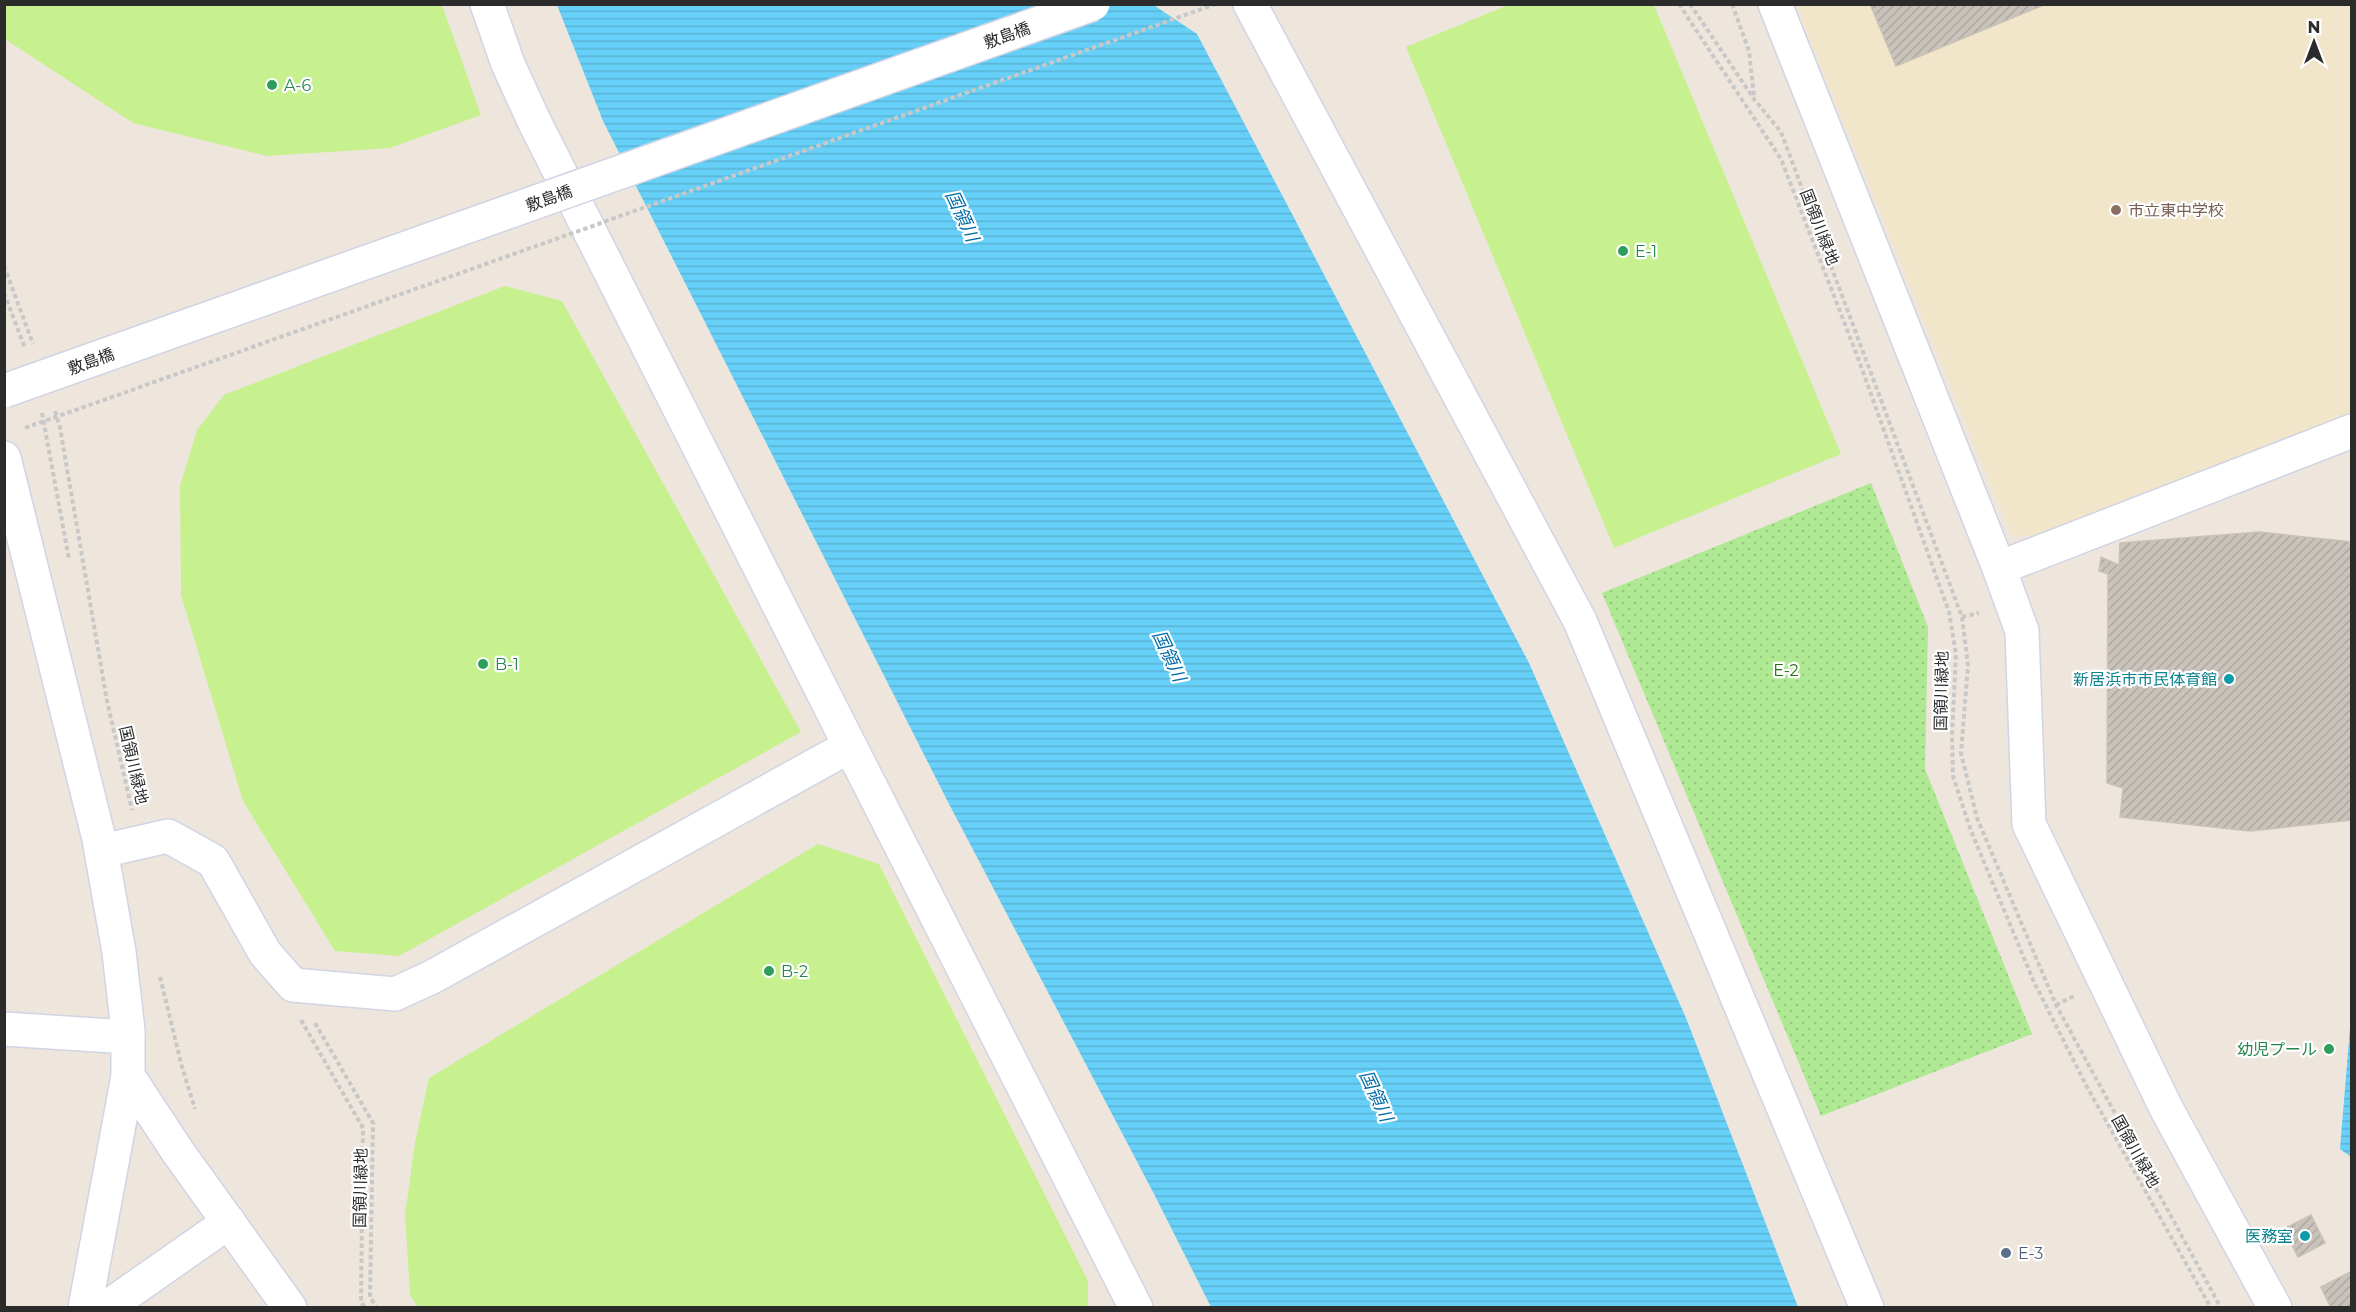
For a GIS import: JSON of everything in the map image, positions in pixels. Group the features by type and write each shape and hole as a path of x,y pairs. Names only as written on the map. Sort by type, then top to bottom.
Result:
{"street":[{"path":"487,4 508,64 534,121 1137,1308"},
{"name":"敷島橋","path":"4,391 1093,4"},
{"path":"1250,4 1580,621 1867,1308"},
{"path":"1775,4 2022,631 2029,824 2166,1108 2275,1308"},
{"path":"1999,568 2352,431"},
{"path":"4,458 102,851 119,952 128,1037 128,1076 86,1308"},
{"path":"102,851 168,836 213,861 265,953 297,986 395,994 432,977 850,746"},
{"path":"4,1029 128,1037"},
{"path":"128,1076 178,1152 290,1308"},
{"path":"106,1308 229,1222"}],"path":[{"path":"25,428 1216,4"},
{"name":"国領川緑地","path":"1678,4 1781,159 1858,358 1949,612 1956,654 1952,737 1953,776 1971,831 2034,982 2087,1087 2211,1308"},
{"path":"1690,4 1754,99 1781,132 1962,617 1968,665 1961,753 1977,818 2056,1005 2222,1308"},
{"path":"1732,4 1749,51 1754,99"},
{"path":"4,266 34,347"},
{"name":"国領川緑地","path":"54,408 60,428 107,701 134,816"},
{"path":"297,986 295,1008 363,1128 361,1302 365,1308"},
{"name":"国領川緑地","path":"297,986 308,1010 373,1123 370,1297 378,1308"}],"shaded area":[{"name":"市立東中学校","path":"1796,5 2351,5 2351,415 2036,535 2012,536"}],"green space":[{"name":"A-6","path":"5,4 442,5 481,115 390,148 267,156 133,123 5,39"},
{"name":"E-1","path":"1508,5 1654,5 1841,454 1614,548 1406,47"},
{"name":"B-1","path":"505,286 562,301 801,732 399,956 335,951 243,801 181,595 180,486 197,430 224,395"},
{"name":"E-2","path":"1871,483 1928,627 1925,769 2032,1034 1821,1116 1602,593"},
{"name":"B-2","path":"818,844 879,864 1088,1281 1088,1307 418,1307 410,1295 405,1215 415,1143 429,1078"}],"water":[{"name":"国領川","path":"1152,4 1197,34 1529,663 1686,1018 1798,1307 1211,1307 948,802 603,121 557,5"},
{"path":"2351,1016 2351,1157 2340,1149"}],"building":[{"path":"1870,4 2046,4 1896,66"},
{"name":"新居浜市市民体育館","path":"2259,532 2352,542 2352,820 2250,831 2120,817 2123,788 2107,783 2108,574 2099,571 2101,557 2119,565 2120,543"},
{"name":"医務室","path":"2311,1215 2325,1243 2298,1257 2284,1229"},
{"path":"2352,1271 2352,1308 2331,1308 2321,1287"}],"place":[{"name":"A-6","path":"272,85"},
{"name":"市立東中学校","path":"2116,210"},
{"name":"E-1","path":"1623,251"},
{"name":"B-1","path":"483,664"},
{"name":"新居浜市市民体育館","path":"2229,679"},
{"name":"B-2","path":"769,971"},
{"name":"幼児プール","path":"2329,1049"},
{"name":"医務室","path":"2305,1236"},
{"name":"E-3","path":"2006,1253"}]}
